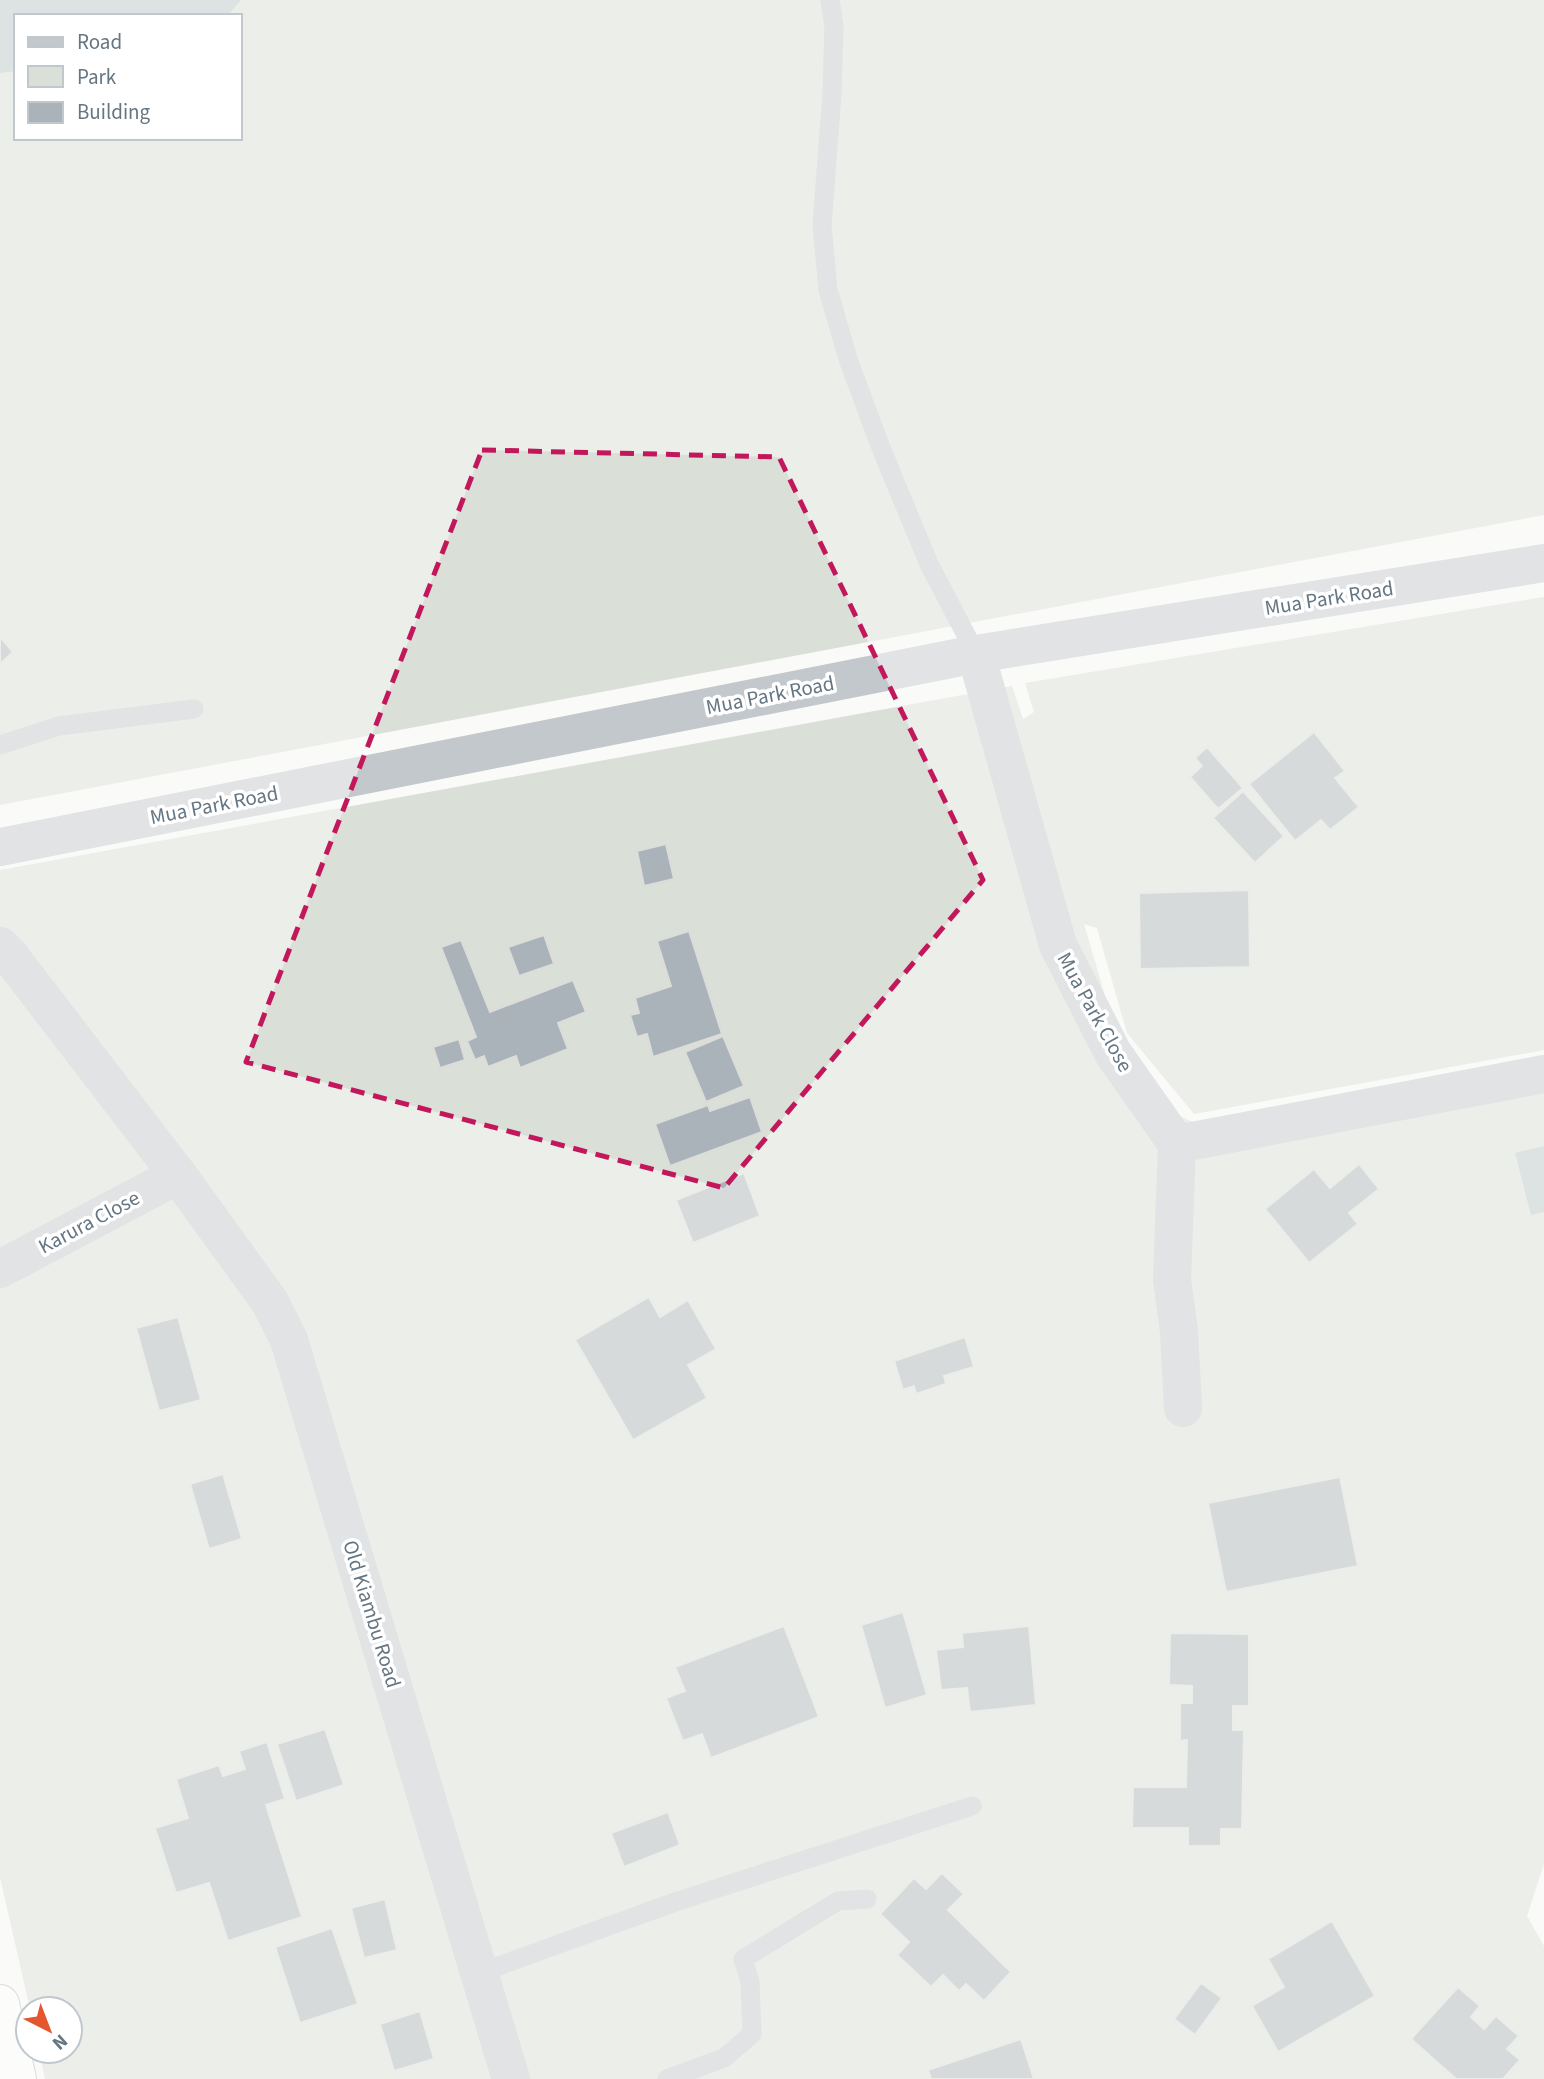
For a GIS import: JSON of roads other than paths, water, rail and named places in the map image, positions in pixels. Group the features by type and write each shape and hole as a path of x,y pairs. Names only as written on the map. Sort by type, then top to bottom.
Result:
{"highway":[{"path":"0,2004 18,2079"}],"street":[{"name":"Mua Park Road","path":"0,848 976,654 1544,563"},
{"name":"Mua Park Close","path":"976,654 1058,945 1113,1053 1177,1144"},
{"path":"0,946 178,1175"},
{"path":"1183,1408 1179,1331 1172,1280 1177,1144 1544,1074"},
{"name":"Karura Close","path":"0,1269 178,1175"},
{"name":"Old Kiambu Road","path":"178,1175 270,1302 293,1351 510,2079"}],"lane":[{"path":"830,0 834,27 832,94 822,225 828,290 849,362 881,448 929,564 976,654"},
{"path":"0,746 59,726 194,709"},
{"path":"479,1973 678,1901 972,1806"},
{"path":"667,2079 724,2058 752,2034 750,1982 743,1959 838,1901 867,1899"}]}
